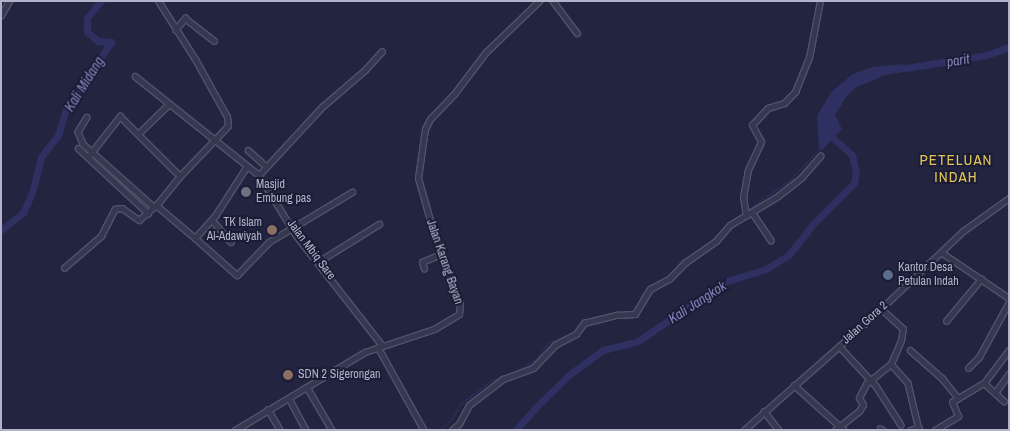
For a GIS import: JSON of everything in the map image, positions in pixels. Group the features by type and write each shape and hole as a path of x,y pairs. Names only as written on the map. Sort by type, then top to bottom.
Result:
{"street":[{"path":"1,15 9,1"},
{"path":"64,268 100,236 115,209 122,208 139,220 148,213 228,126 228,120 196,61 158,1"},
{"name":"Jalan Karang Bayan","path":"235,430 348,362 380,346 434,330 460,314 460,304 441,254 418,178 426,126 486,52 539,1"},
{"path":"553,1 577,33"},
{"path":"745,213 743,198 749,166 761,142 752,125 768,108 784,103 795,92 809,58 820,1"},
{"path":"175,30 185,18 214,41"},
{"path":"259,175 322,108 382,51"},
{"name":"Jalan Mbiq Sare","path":"135,76 259,175 292,228 380,346 424,430"},
{"path":"138,134 169,104"},
{"path":"88,157 120,116 180,176"},
{"path":"87,117 79,134 83,144 237,275 267,244 352,192"},
{"path":"78,148 148,213"},
{"path":"248,150 266,166"},
{"path":"452,430 459,424 469,405 503,379 533,368 555,345 576,334 584,323 617,315 635,314 648,290 666,281 686,262 716,240 745,213 752,212 771,201 800,179 820,156"},
{"path":"195,238 212,220 247,166"},
{"name":"Jalan Gora 2","path":"744,430 881,309 974,222 1009,198"},
{"path":"752,212 771,240"},
{"path":"212,220 231,242"},
{"path":"318,262 379,224"},
{"path":"941,252 1009,300 979,356 968,368"},
{"path":"424,269 422,262 441,254"},
{"path":"946,321 981,279"},
{"path":"835,430 861,410 863,405 859,397 870,379 891,364 903,329 881,309"},
{"path":"839,346 870,379 901,425"},
{"path":"910,350 942,378 958,398"},
{"path":"935,430 958,416 952,403 984,383 1009,350"},
{"path":"891,364 908,383 919,429 910,430"},
{"path":"995,393 1009,374"},
{"path":"984,383 1004,401"},
{"path":"794,384 844,430"},
{"path":"307,387 332,430"},
{"path":"289,398 306,430"},
{"path":"268,410 280,430"},
{"path":"764,411 779,430"}],"shaded area":[{"path":"904,64 904,72 885,75 855,88 846,97 835,115 842,129 822,150 819,148 817,116 831,92 853,74 872,67"}],"waterway":[{"name":"Kali Midang","path":"1,230 23,213 32,193 41,157 58,135 66,109 111,42 98,41 87,32 87,18 101,1"},
{"name":"parit","path":"906,68 987,55 1009,47"},
{"name":"Kali Jangkok","path":"516,430 535,408 570,374 603,350 638,341 727,281 764,270 789,255 813,224 854,183 856,172 852,155 833,138"},
{"path":"747,210 791,179 820,148"},
{"path":"673,272 680,261 709,242 744,212"},
{"path":"637,306 642,293 653,283 667,278"},
{"path":"440,430 453,417 460,404 492,380 518,370 536,359 548,343 574,332 580,323 595,316 636,310"}],"place":[{"name":"Masjid Embung pas","path":"246,192"},
{"name":"TK Islam Al-Adawiyah","path":"272,230"},
{"name":"Kantor Desa Petulan Indah","path":"888,275"},
{"name":"SDN 2 Sigerongan","path":"288,375"}],"district":[{"name":"PETELUAN INDAH","path":"956,168"}]}
